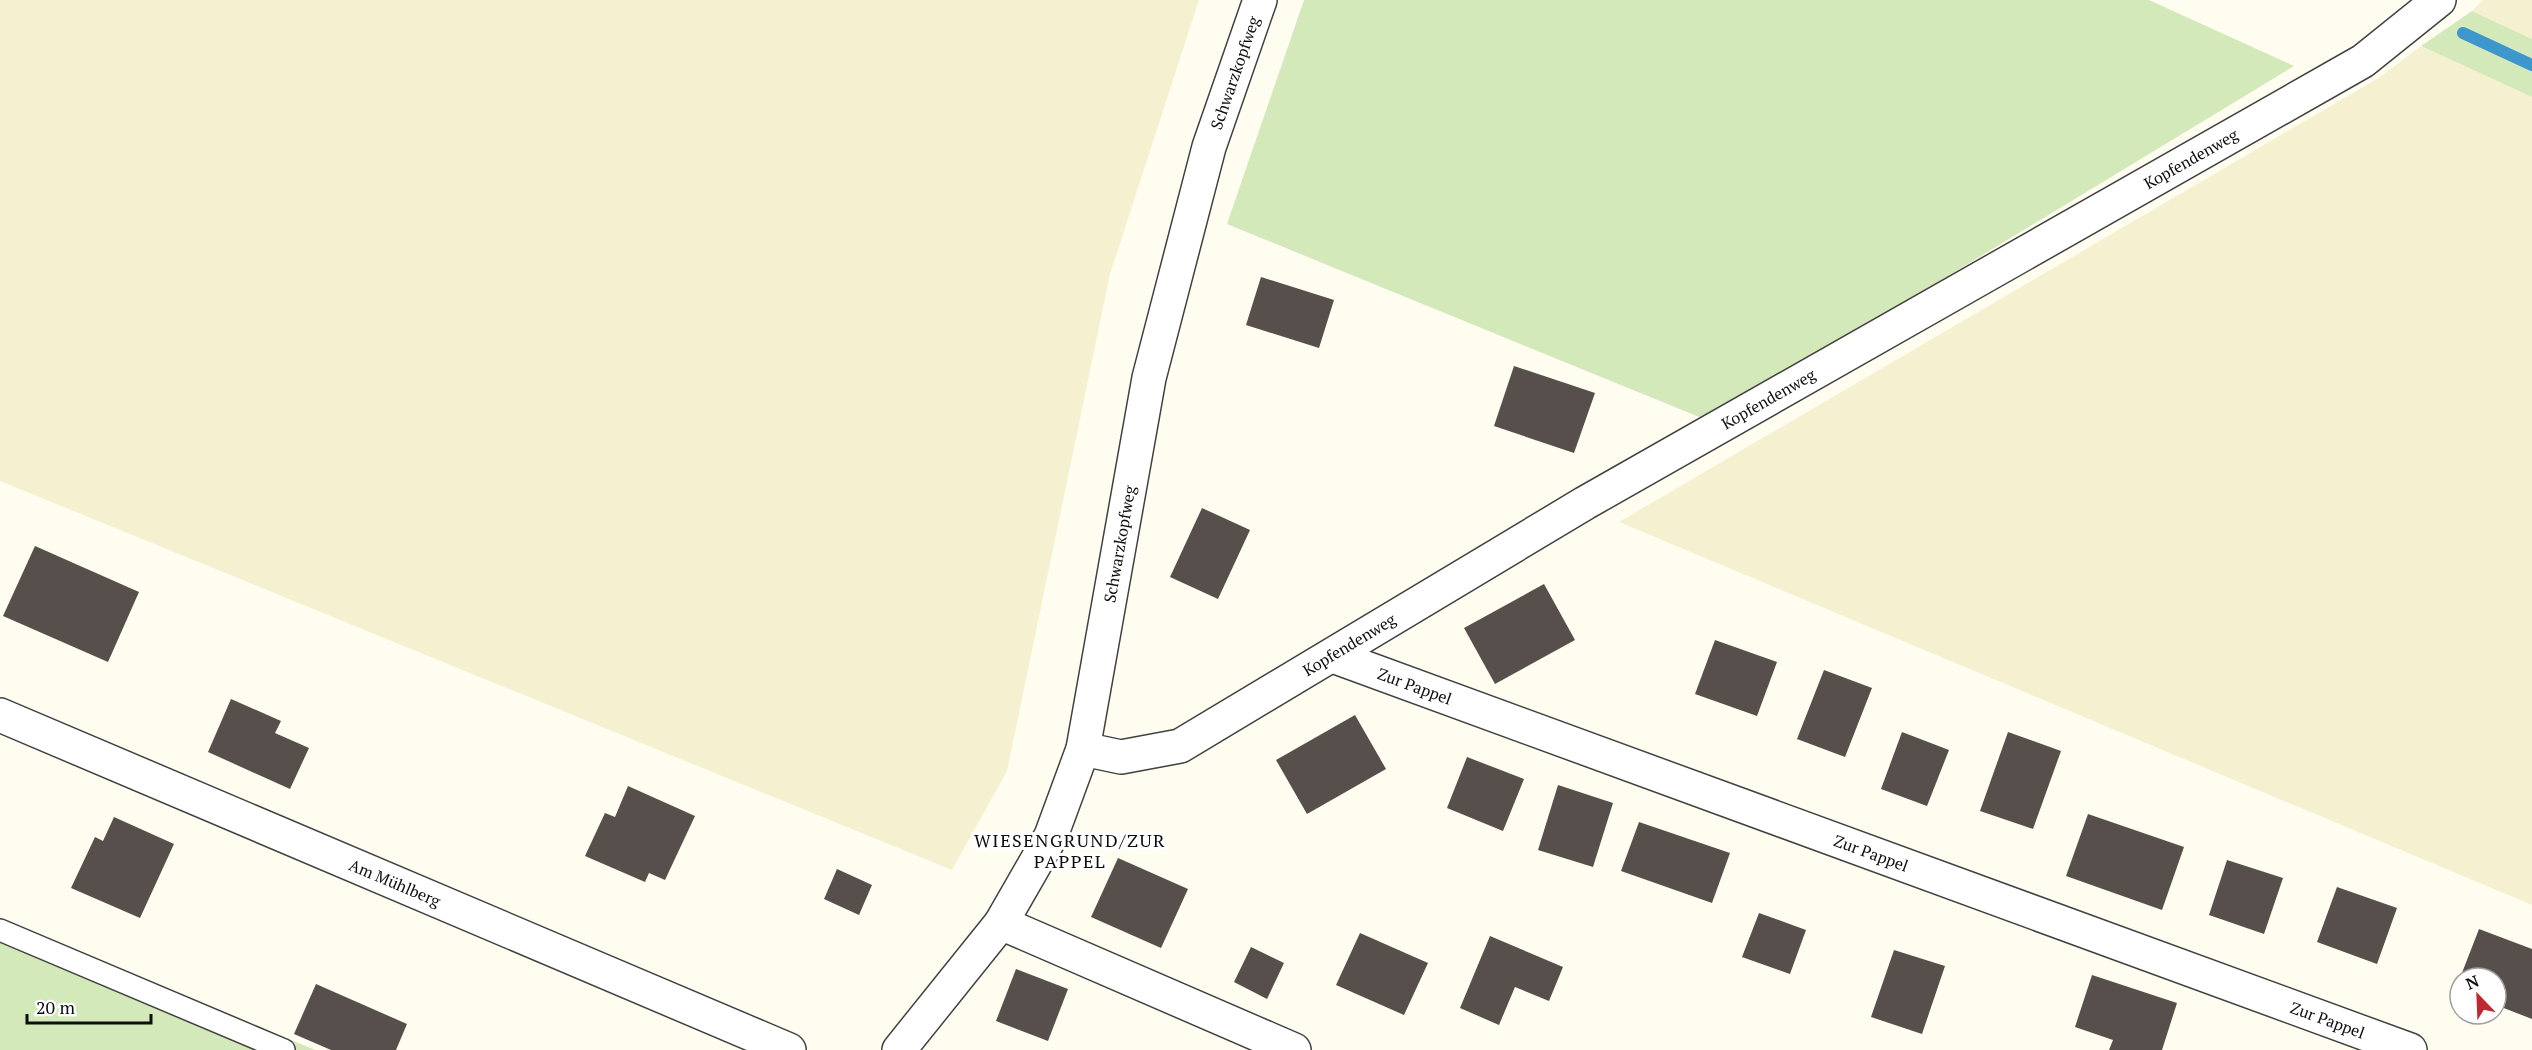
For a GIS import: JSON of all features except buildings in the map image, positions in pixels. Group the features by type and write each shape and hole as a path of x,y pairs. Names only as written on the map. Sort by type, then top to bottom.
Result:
{"street":[{"name":"Schwarzkopfweg","path":"899,1050 1001,923 1051,837 1083,749 1149,378 1209,147 1260,0"},
{"name":"Kopfendenweg","path":"1083,749 1121,757 1180,746 1585,503 2363,61 2434,2"},
{"name":"Zur Pappel","path":"1333,656 2410,1050"},
{"name":"Am Mühlberg","path":"0,715 789,1050"},
{"path":"1001,923 1294,1050"}],"lane":[{"path":"0,930 284,1050"}],"shaded area":[{"path":"0,0 1199,0 1110,274 1007,771 952,870 0,481"},
{"path":"2483,0 2532,0 2532,39 2472,11"},
{"path":"2421,46 2532,97 2532,905 1619,522 2380,77"}],"green space":[{"path":"1304,0 2149,0 2294,66 1709,421 1227,224"},
{"path":"2472,11 2532,39 2532,97 2421,46"},
{"path":"0,918 315,1050 0,1050"}],"waterway":[{"path":"2463,33 2532,65"}],"district":[{"name":"WIESENGRUND/ZUR PAPPEL","path":"1070,850"}]}
